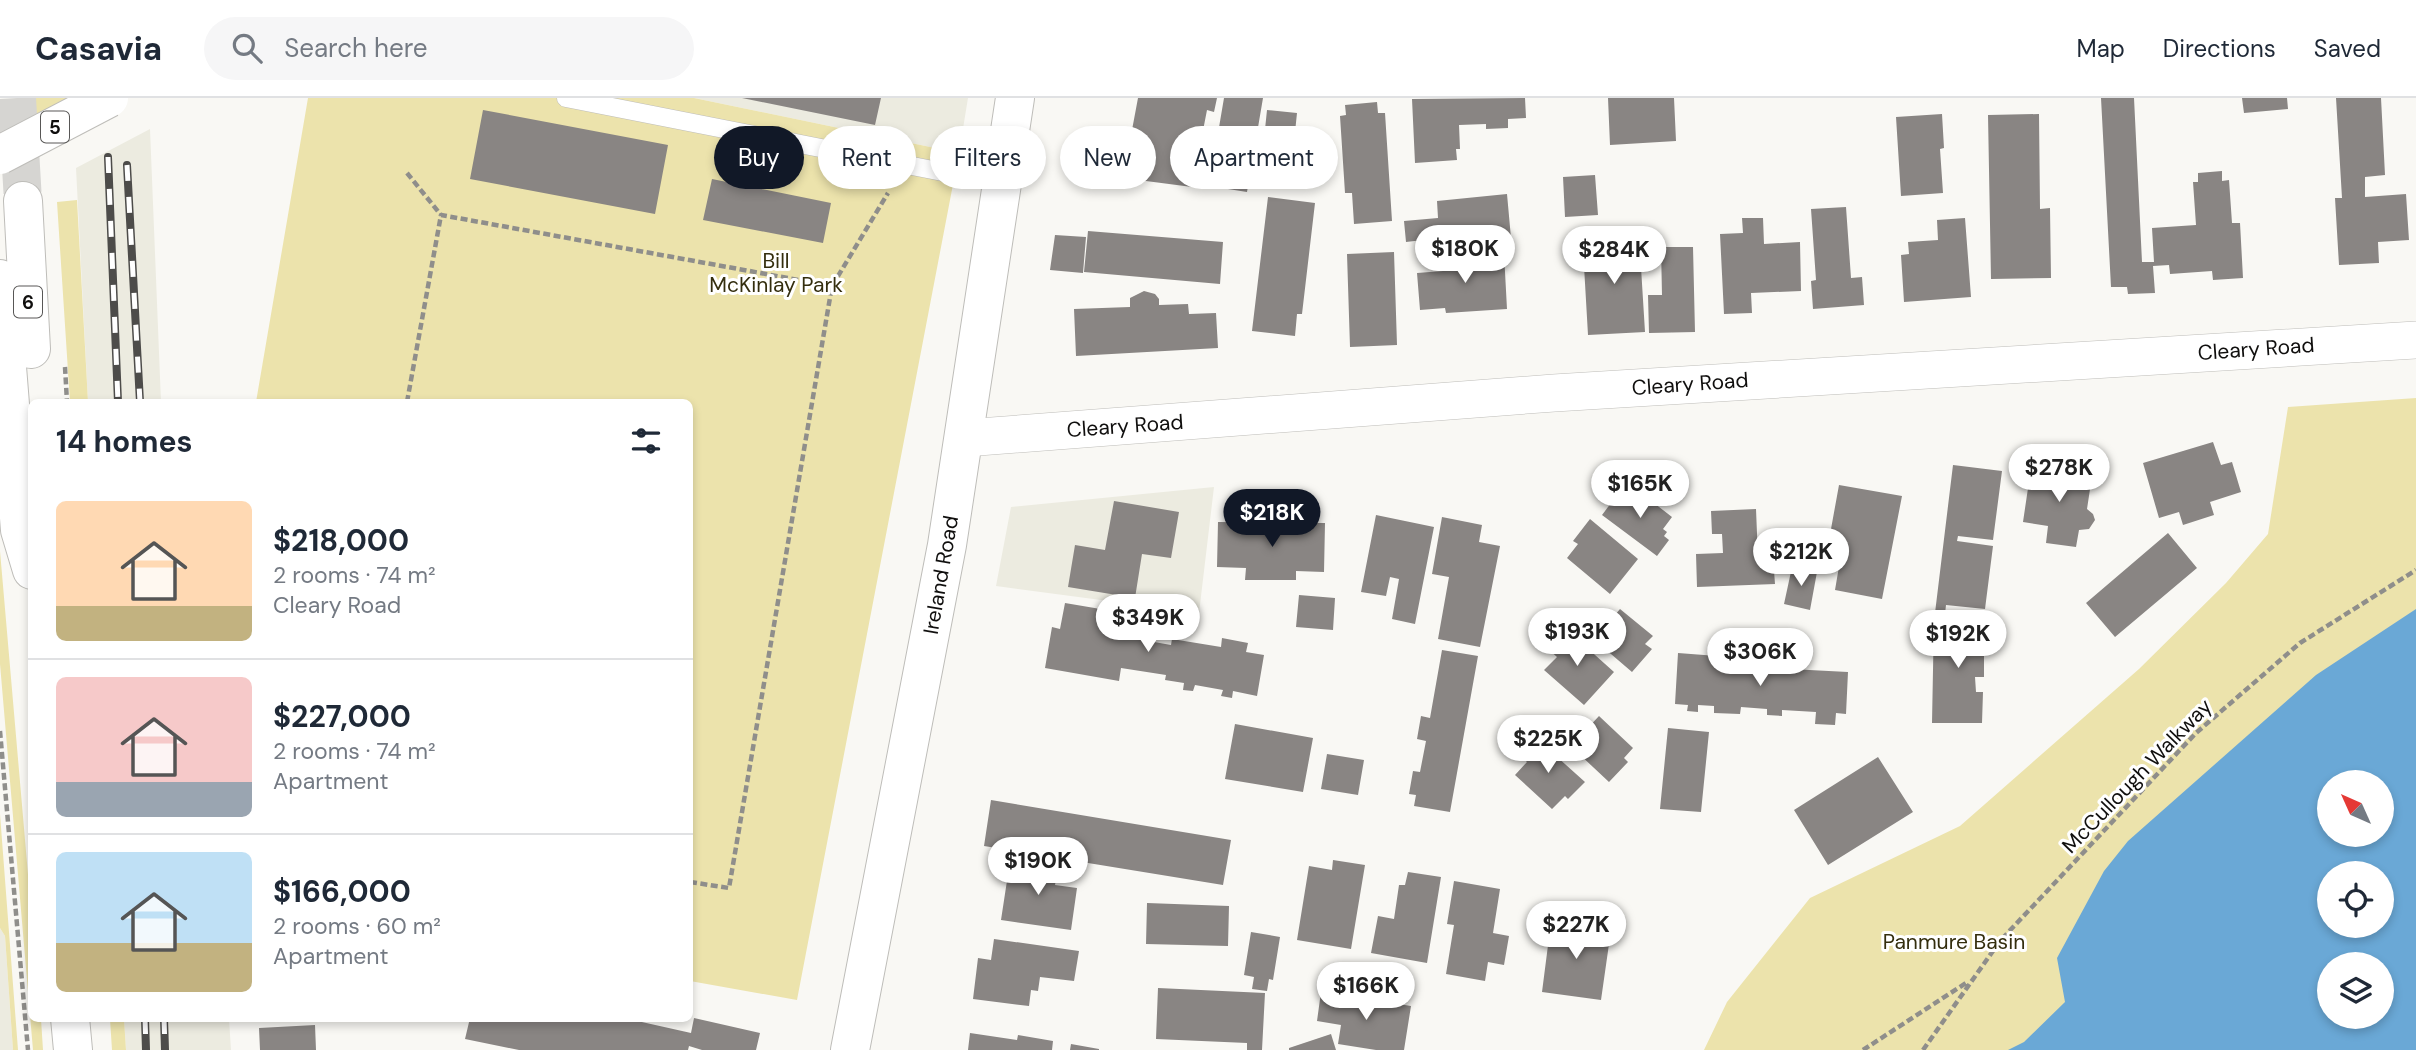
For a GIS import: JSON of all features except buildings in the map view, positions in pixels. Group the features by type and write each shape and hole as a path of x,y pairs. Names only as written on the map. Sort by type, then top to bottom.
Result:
{"street":[{"name":"5","path":"0,155 109,98"},
{"name":"Ireland Road","path":"1011,126 1015,98"},
{"name":"Ireland Road","path":"850,1050 947,545 1003,189"},
{"name":"6","path":"23,201 34,399"},
{"name":"6","path":"0,279 20,530 28,557"},
{"name":"Cleary Road","path":"965,438 1554,393 2416,340"},
{"path":"70,1022 73,1050"}],"lane":[{"path":"566,98 930,169"}],"path":[{"path":"407,173 441,215 832,286"},
{"path":"693,882 729,888 832,286 888,193"},
{"path":"408,399 441,215"},
{"name":"McCullough Walkway","path":"1923,1050 2000,941 2196,733 2300,643 2416,570"},
{"path":"0,731 28,1050"},
{"path":"1863,1050 1970,981"}],"shaded area":[{"path":"694,98 968,98 963,126 930,126 930,147 916,144 916,126 829,126"},
{"path":"150,129 161,399 88,399 76,168"},
{"path":"1214,487 1199,613 996,586 1011,507"},
{"path":"0,928 5,936 13,1050 0,1050"},
{"path":"124,1022 229,1022 231,1050 126,1050"}],"green space":[{"path":"24,98 73,98 0,136 0,110"},
{"name":"Bill McKinlay Park","path":"308,98 694,98 829,126 818,126 818,189 916,189 916,144 930,147 930,189 952,189 797,1000 693,982 693,399 257,399"},
{"path":"77,200 88,399 70,399 57,202"},
{"name":"Panmure Basin","path":"2416,398 2416,1050 1704,1050 1727,1002 1810,898 1960,826 2139,669 2226,583 2268,534 2288,407"},
{"path":"0,551 28,874 28,992 0,664"},
{"path":"0,814 18,1050 13,1050 5,936 0,928"},
{"path":"31,1022 41,1022 43,1050 33,1050"},
{"path":"110,1022 124,1022 126,1050 112,1050"}],"water":[{"name":"Panmure Basin","path":"2416,609 2416,1050 2008,1050 2024,1042 2065,1002 2057,958 2104,871 2128,841 2316,675"}],"tunnel":[{"path":"17,98 23,201"}],"railway":[{"path":"108,157 118,399"},
{"path":"127,165 140,399"},
{"path":"145,1022 146,1050"},
{"path":"164,1022 165,1050"}]}
